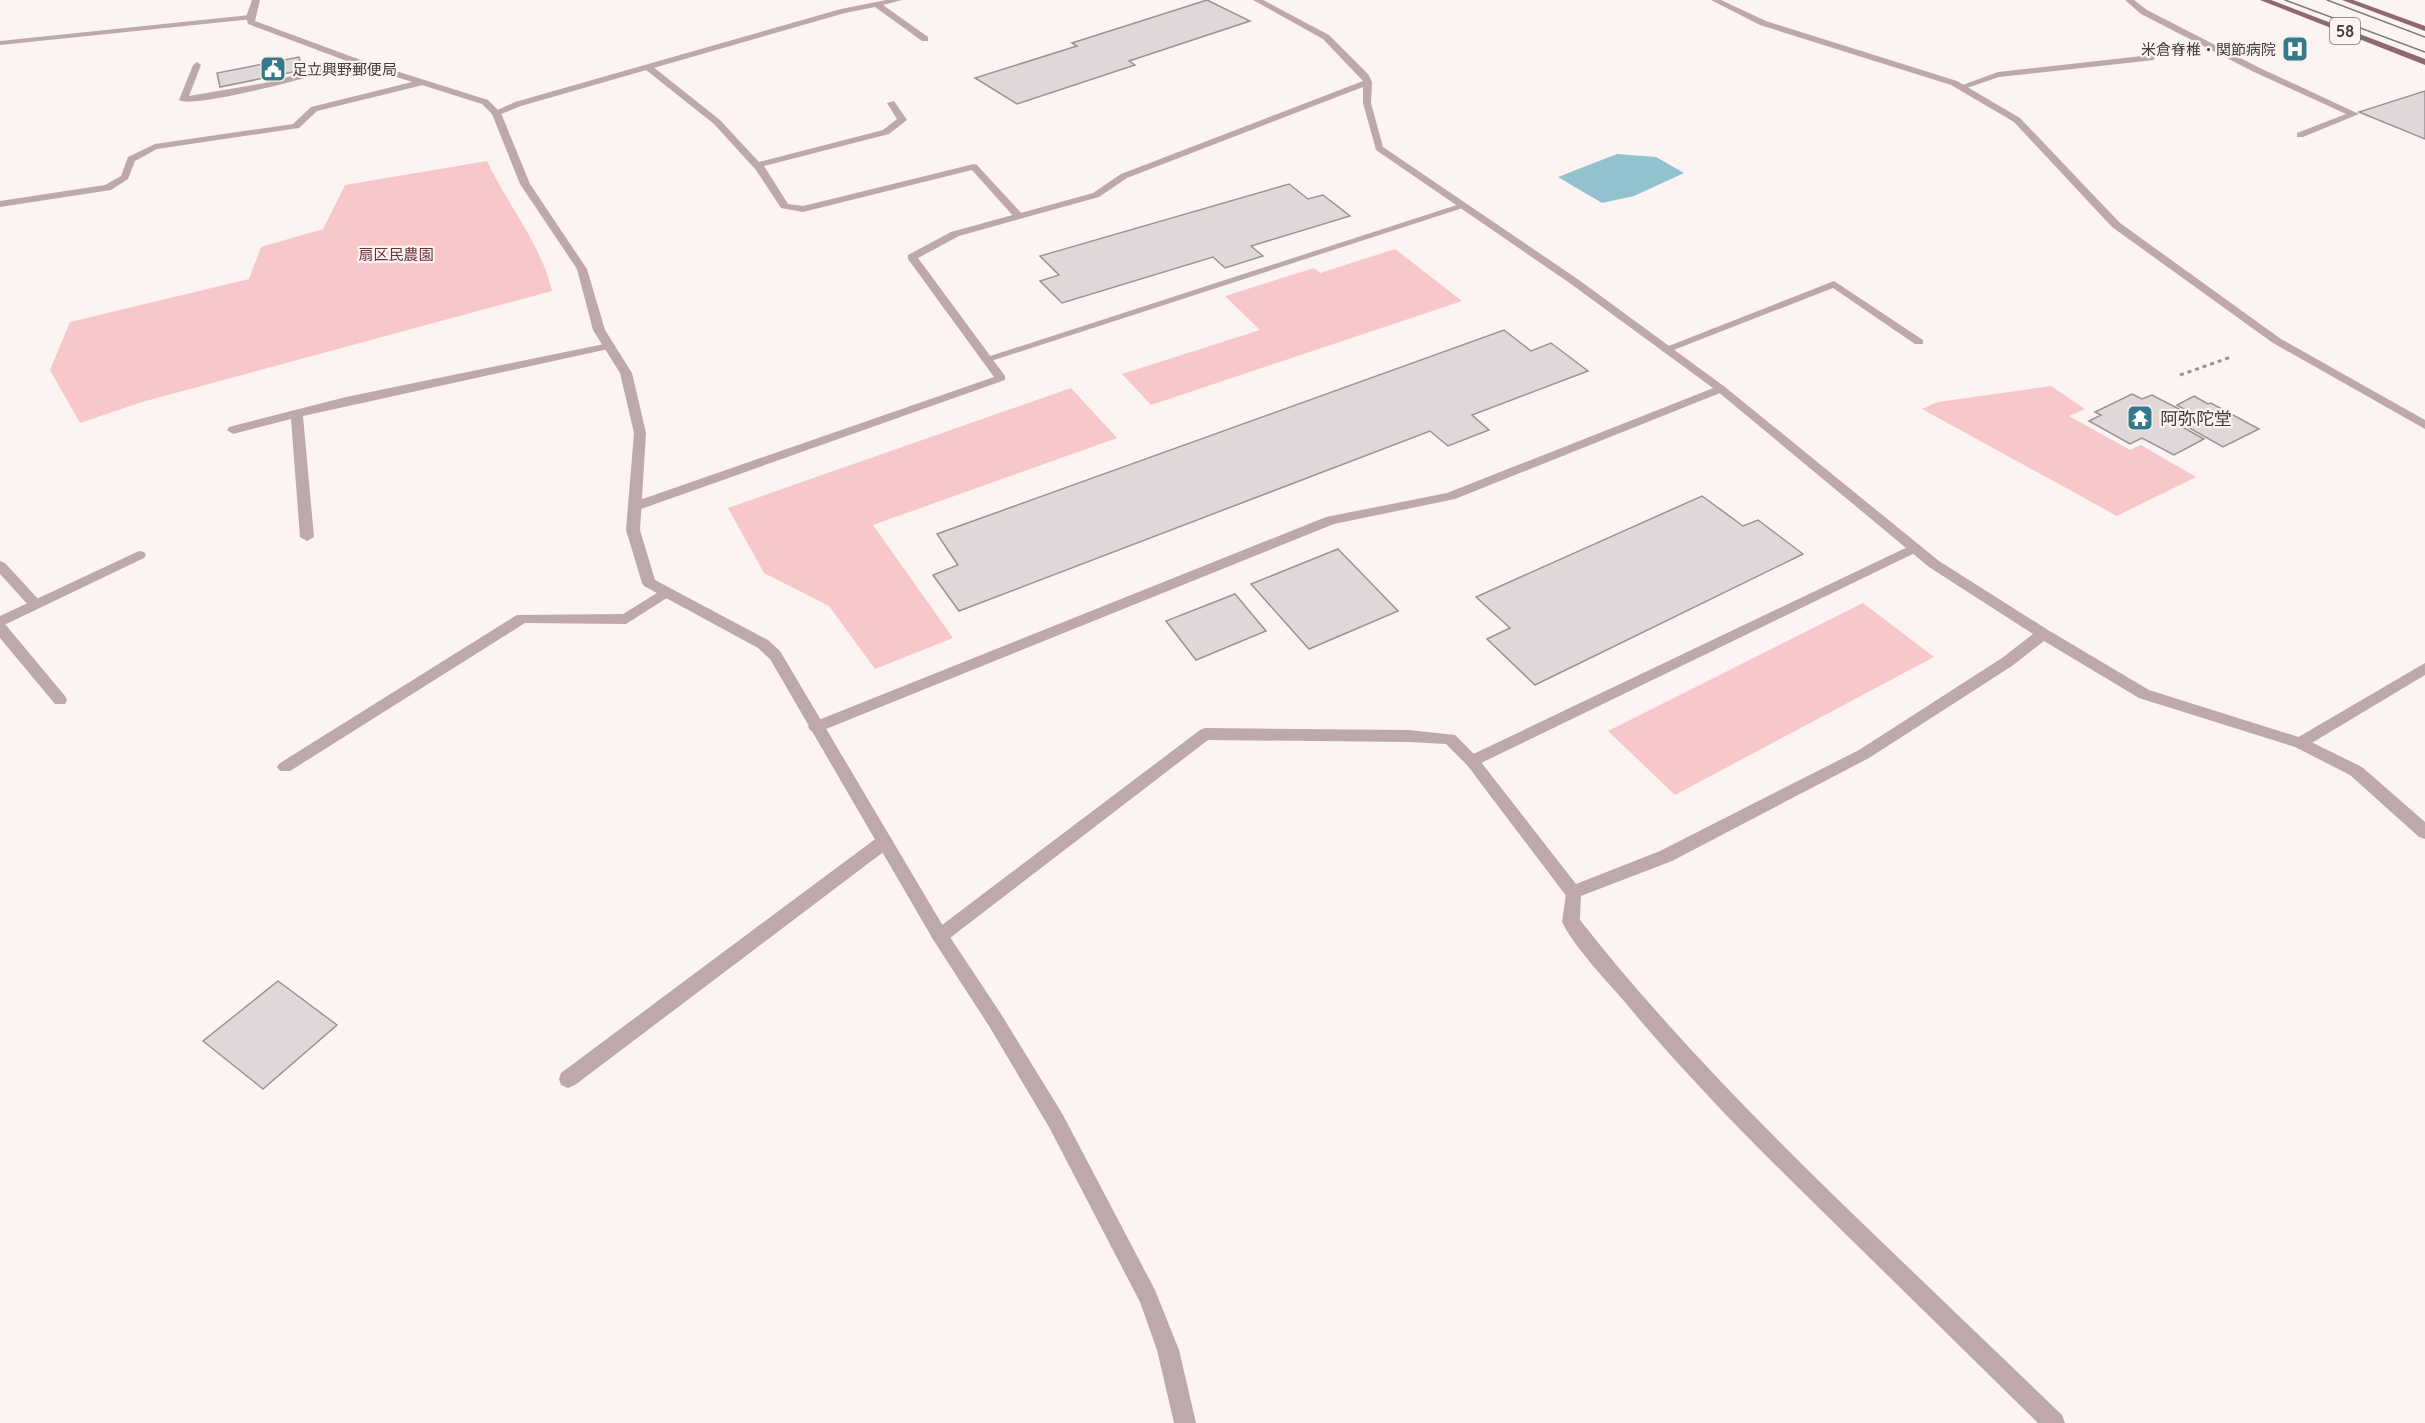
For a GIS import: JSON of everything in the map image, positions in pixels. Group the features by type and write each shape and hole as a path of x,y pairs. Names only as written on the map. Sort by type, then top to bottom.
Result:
{"main road":[{"name":"58","path":"2264,0 2425,62"},
{"name":"58","path":"2346,0 2425,29"}],"street":[{"path":"256,0 250,17 251,22 355,61 485,102 496,113 525,184 582,268 599,330 626,373 640,433 633,530 649,583 763,644 775,655 940,936 995,1020 1056,1121 1148,1297 1168,1350 1185,1423"},
{"path":"496,113 518,104 844,11 898,0"},
{"path":"1257,0 1326,37 1368,82 1367,103 1379,148 1575,282 1721,389 1934,564 2043,634 2144,694 2300,742 2356,771 2425,832"},
{"path":"1715,0 1763,23 1961,87 2017,120 2116,225 2277,341 2425,425"},
{"path":"2129,0 2144,12 2257,70 2354,114 2300,135"},
{"path":"834,3 844,11"},
{"path":"876,4 925,39"},
{"path":"0,43 61,39 185,22 250,17"},
{"path":"1961,87 1998,75 2151,58"},
{"path":"197,65 183,100 265,87 314,75 355,61"},
{"path":"649,68 717,122 757,165 785,206 802,209 974,167 1019,216"},
{"path":"0,204 108,188 125,177 131,159 155,147 297,126 314,109 420,82"},
{"path":"636,506 1001,378 912,257 955,234 1096,195 1124,176 1368,82"},
{"path":"757,165 886,132 902,120 891,103"},
{"path":"987,359 1464,206"},
{"path":"1667,349 1834,284 1919,342"},
{"path":"233,429 346,401 609,346"},
{"path":"816,727 1331,520 1450,496 1721,389"},
{"path":"297,414 307,537"},
{"path":"1472,761 1914,548"},
{"path":"0,622 139,555"},
{"path":"0,566 35,604"},
{"path":"285,767 522,618 626,619 665,593"},
{"path":"0,628 60,700"},
{"path":"1573,892 1666,856 1864,754 2007,662 2043,634"},
{"path":"2300,742 2425,668"},
{"path":"940,936 1205,734 1409,736 1450,739 1472,761 1573,892 1570,921 1610,974 1778,1156 2054,1423"},
{"path":"568,1079 884,842"}],"green space":[{"name":"扇区民農園","path":"487,161 540,257 552,291 142,402 80,423 50,370 70,322 249,279 261,247 323,229 345,185"},
{"path":"1395,249 1462,301 1151,405 1122,374 1260,330 1225,296 1314,268 1320,273"},
{"path":"2051,386 2085,409 2069,416 2130,450 2141,445 2196,477 2117,516 1922,409 1938,402"},
{"path":"1071,388 1117,438 873,525 953,638 875,669 829,606 764,573 728,508"},
{"path":"1863,603 1934,657 1675,795 1608,731"}],"water":[{"path":"1617,154 1656,157 1684,173 1634,196 1602,203 1558,177"}],"building":[{"path":"1207,0 1250,21 1129,61 1135,65 1017,104 975,78 1077,46 1072,43"},
{"path":"299,57 303,70 220,87 217,73"},
{"path":"2425,91 2425,139 2359,112"},
{"path":"1289,184 1308,199 1323,195 1350,216 1251,246 1263,256 1225,268 1213,257 1062,303 1040,281 1059,275 1040,256"},
{"path":"1504,330 1531,351 1551,343 1588,371 1472,415 1489,430 1448,446 1430,431 959,611 933,575 958,565 937,534"},
{"path":"2132,394 2142,399 2152,395 2183,411 2168,419 2204,439 2174,455 2142,438 2130,444 2089,421 2101,415 2095,412"},
{"path":"2194,396 2259,429 2223,447 2177,421 2192,414 2177,405"},
{"path":"1702,496 1743,526 1758,520 1803,554 1535,685 1487,639 1510,628 1476,597"},
{"path":"1338,549 1398,611 1309,649 1251,584"},
{"path":"1235,594 1266,631 1196,660 1166,621"},
{"path":"278,981 337,1025 263,1089 203,1041"}],"tram line":[{"path":"2285,0 2425,52"},
{"path":"2327,0 2425,37"}],"place":[{"name":"米倉脊椎・関節病院","path":"2295,49"},
{"name":"足立興野郵便局","path":"273,69"},
{"name":"阿弥陀堂","path":"2140,418"}]}
